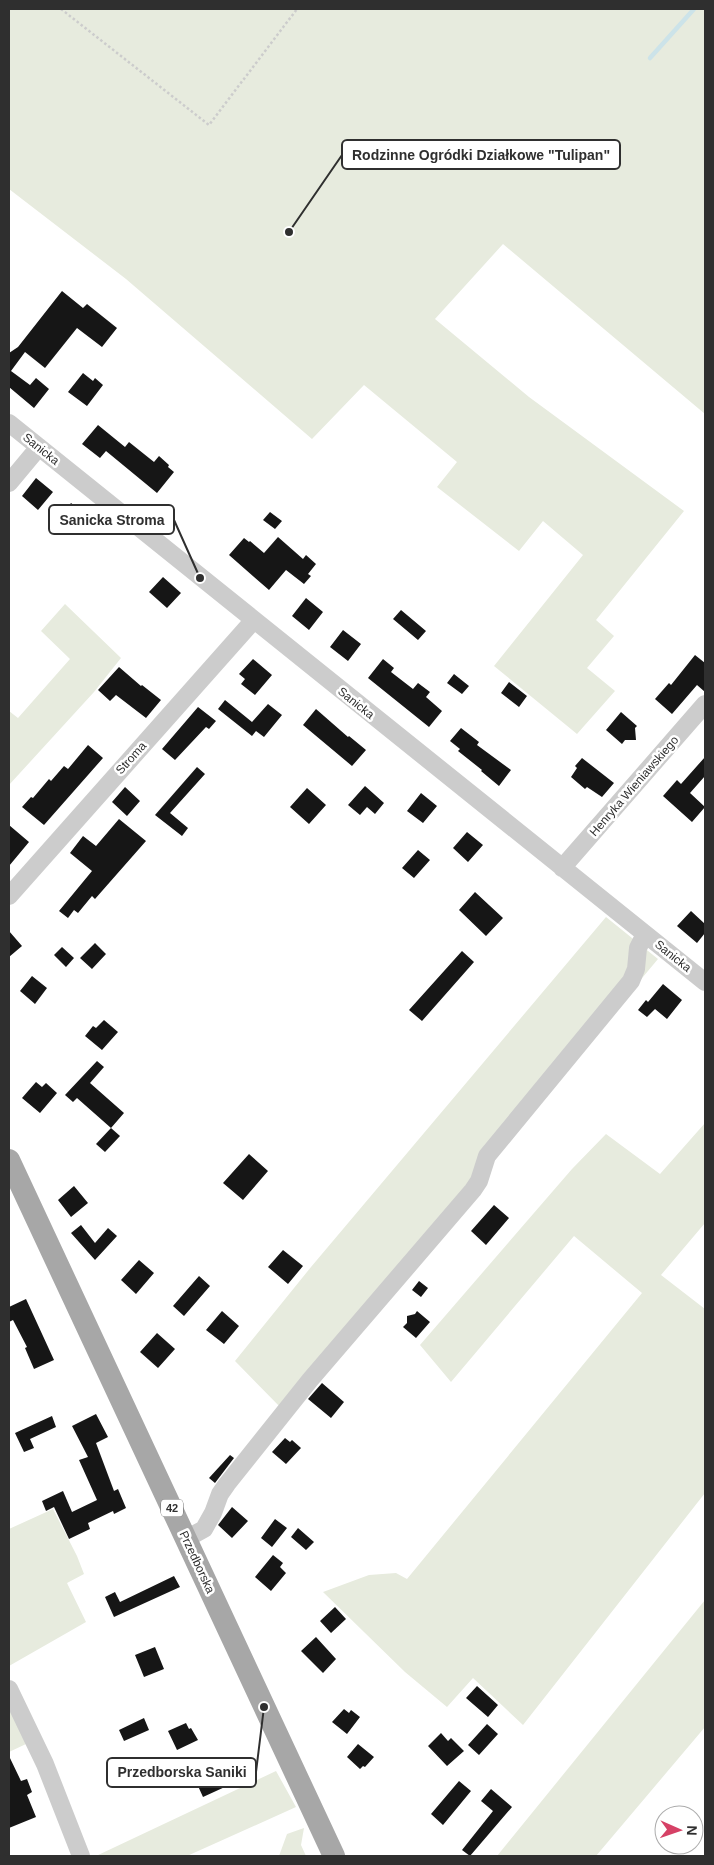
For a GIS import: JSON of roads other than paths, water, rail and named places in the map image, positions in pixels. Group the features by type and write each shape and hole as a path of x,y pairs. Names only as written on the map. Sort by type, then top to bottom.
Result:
{"main road":[{"name":"Przedborska","path":"9,1160 334,1856"}],"street":[{"name":"Sanicka","path":"9,423 253,621 705,982"},
{"path":"9,483 40,447"},
{"name":"Stroma","path":"9,896 253,621"},
{"name":"Henryka Wieniawskiego","path":"562,868 705,704"},
{"path":"186,1538 204,1529 213,1513 220,1494 227,1484 310,1380 473,1190 479,1181 487,1156 631,981 636,969 638,948 645,934"},
{"path":"9,1689 45,1764 81,1856"}],"waterway":[{"path":"650,58 694,9"}],"place":[{"name":"Rodzinne Ogródki Działkowe \"Tulipan\"","path":"289,232"},
{"name":"Sanicka Stroma","path":"200,578"},
{"name":"Przedborska Saniki","path":"264,1707"}]}
